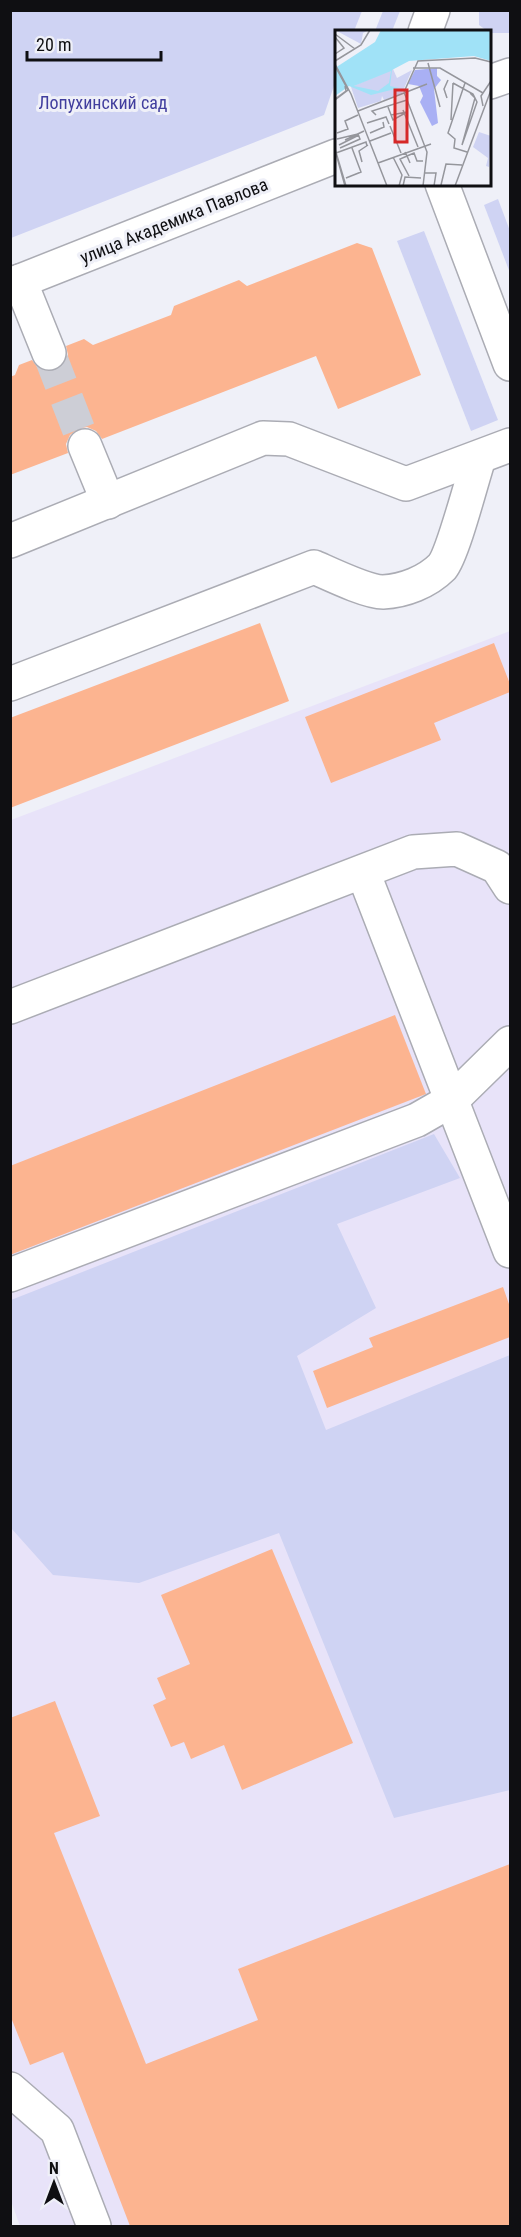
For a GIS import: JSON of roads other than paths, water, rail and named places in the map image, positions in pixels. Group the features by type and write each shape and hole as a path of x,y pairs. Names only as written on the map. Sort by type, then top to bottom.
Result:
{"street":[{"path":"426,30 433,10"},
{"path":"491,81 510,75"},
{"name":"улица Академика Павлова","path":"16,283 335,156"},
{"path":"443,186 510,364"},
{"path":"16,283 49,353"},
{"path":"10,542 263,438 289,439 406,484 510,445"},
{"path":"85,446 108,502"},
{"path":"10,684 314,567 347,582 382,592 416,585 443,566 453,542 479,458"},
{"path":"10,1007 413,852 457,849 497,867 510,887"},
{"path":"363,872 510,1251"},
{"path":"10,1275 417,1120 452,1100 510,1043"},
{"path":"10,2089 57,2130 94,2226"}],"tunnel":[{"path":"49,353 85,446"}],"park label":[{"name":"Лопухинский сад","path":"103,103"}]}
